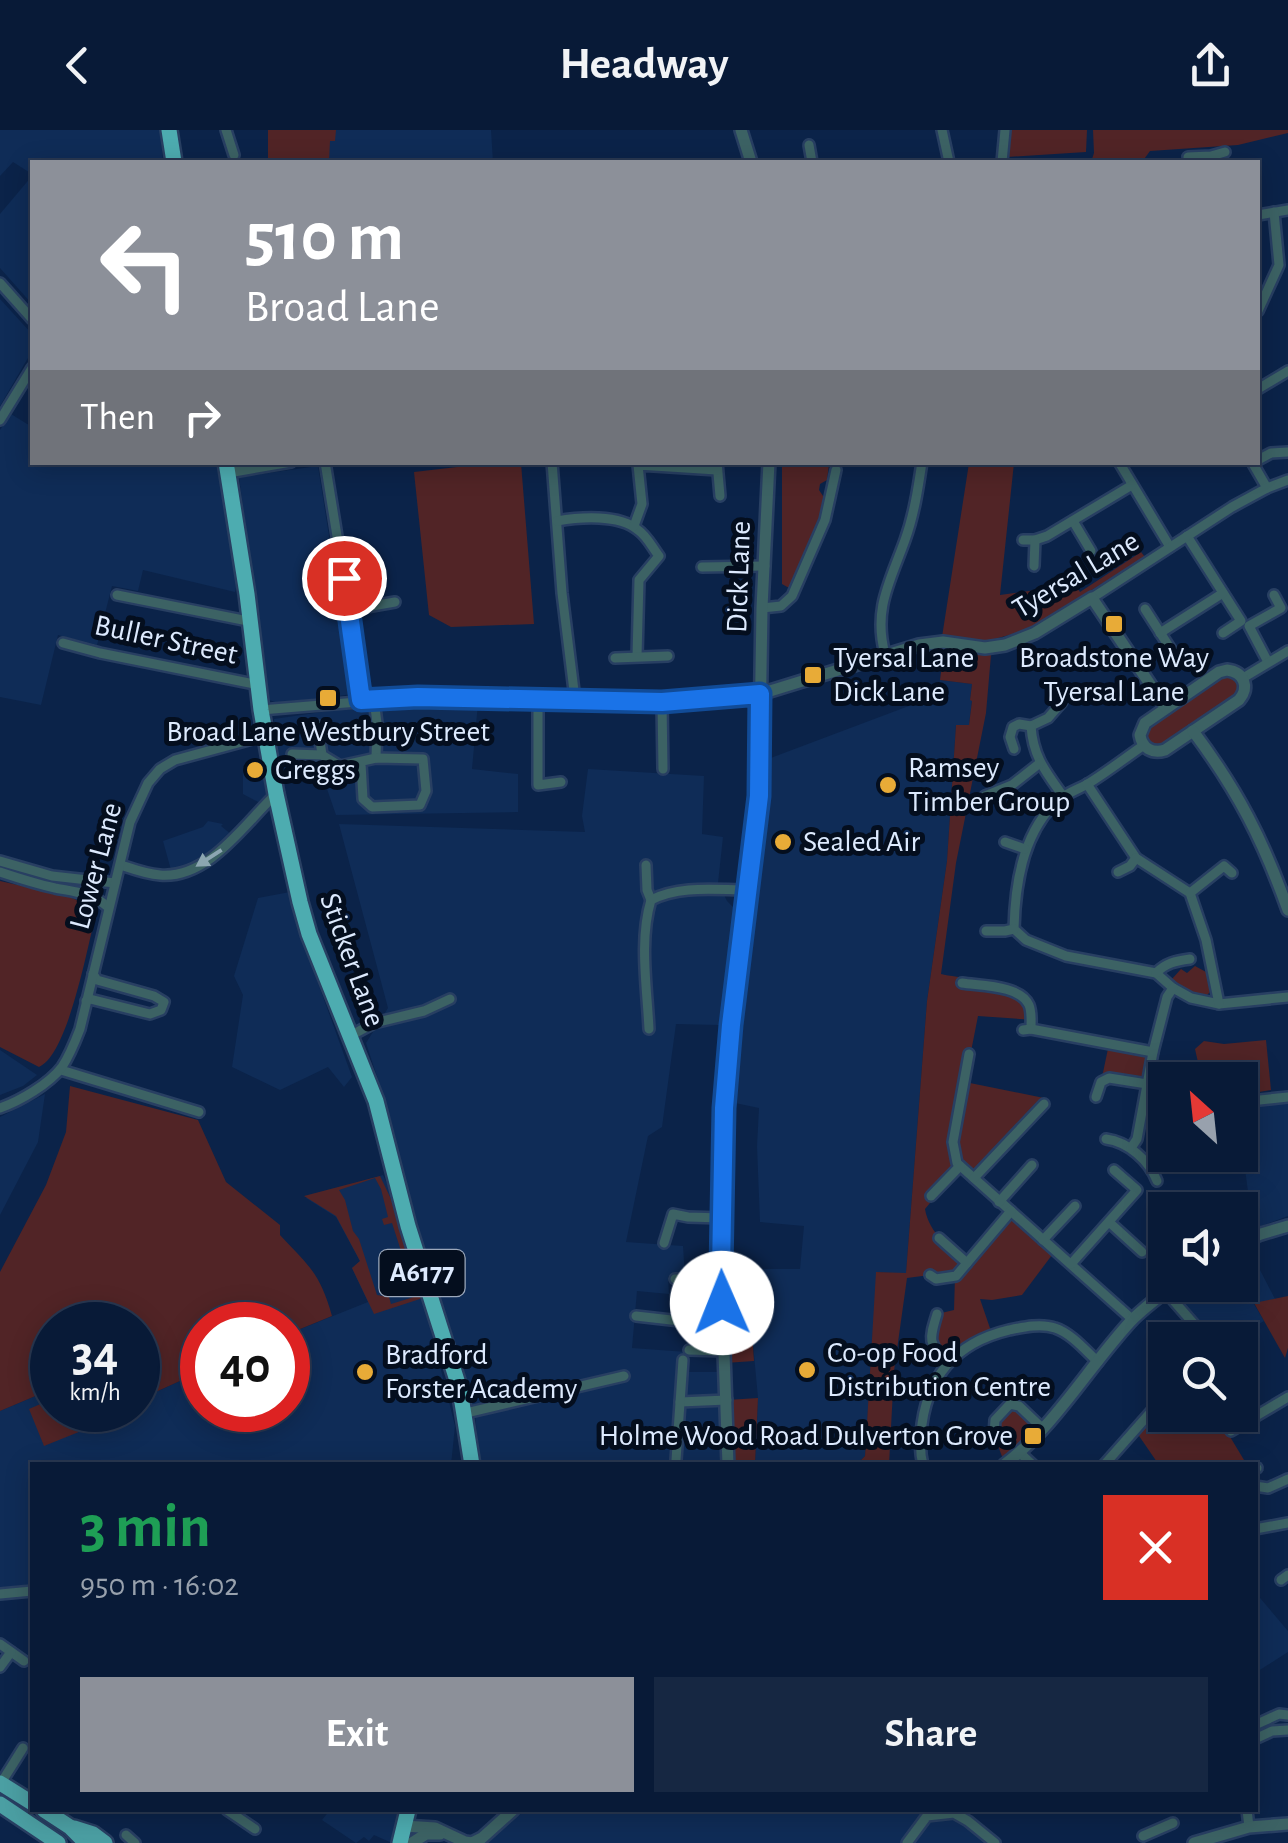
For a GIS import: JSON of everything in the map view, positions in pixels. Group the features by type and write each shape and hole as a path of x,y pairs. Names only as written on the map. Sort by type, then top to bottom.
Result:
{"highway":[{"path":"170,130 174,160"},
{"name":"Sticker Lane","path":"227,468 261,710 309,934 376,1102 408,1226 460,1390 472,1462"},
{"path":"400,1843 409,1826"}],"main road":[{"path":"0,1783 30,1802"},
{"path":"0,1804 58,1843"},
{"path":"70,1820 86,1843"},
{"path":"70,1820 105,1843"}],"street":[{"path":"226,130 234,155"},
{"path":"741,130 750,160"},
{"path":"942,130 949,160"},
{"path":"999,160 1005,130"},
{"path":"809,145 812,160"},
{"path":"1188,156 1211,159 1225,152"},
{"path":"1260,215 1288,210"},
{"path":"1260,308 1284,266 1274,212"},
{"path":"0,283 30,316"},
{"path":"0,420 30,371"},
{"path":"1260,388 1288,371"},
{"path":"1260,459 1271,453 1288,452"},
{"path":"227,468 259,465"},
{"path":"325,465 361,700"},
{"path":"552,465 575,699"},
{"path":"634,526 642,504 638,465 717,466 720,496"},
{"name":"Dick Lane","path":"728,1462 722,1218 728,1056 759,796 768,465"},
{"path":"885,654 880,610 906,538 922,465"},
{"path":"1120,465 1170,547"},
{"path":"1256,465 1267,488"},
{"path":"762,608 781,606 792,596 825,520 836,470"},
{"name":"Tyersal Lane","path":"760,694 932,643 985,648 1022,639 1267,488 1288,480"},
{"path":"1022,540 1047,536 1132,485"},
{"path":"557,521 588,516 634,526 659,556 640,580 637,656"},
{"path":"1073,521 1091,551"},
{"path":"1188,536 1241,621 1223,633"},
{"path":"1034,566 1035,540"},
{"path":"702,568 765,566"},
{"path":"1160,634 1222,593"},
{"path":"116,595 248,621"},
{"path":"1268,662 1248,626 1281,608 1274,595"},
{"path":"1092,598 1166,708"},
{"path":"349,610 395,602"},
{"path":"1144,609 1178,662"},
{"name":"Buller Street","path":"63,643 259,685"},
{"path":"1242,678 1288,651"},
{"path":"615,658 668,656"},
{"path":"1232,670 1242,678 1245,689 1239,700 1161,752 1152,752 1140,735 1142,726 1166,708 1219,672 1232,670"},
{"path":"261,710 418,697 662,702 760,694"},
{"path":"538,699 538,785 561,782"},
{"path":"374,700 376,758"},
{"path":"662,702 663,769"},
{"path":"1014,749 1010,737 1013,727 1031,726 1048,718 1062,702"},
{"path":"318,726 322,755"},
{"path":"1031,726 1032,746 1062,796"},
{"path":"1193,731 1222,769 1250,818 1284,885 1288,910"},
{"name":"Lower Lane","path":"0,1108 60,1070 80,1029 108,907 134,811 144,789 160,769 175,760 267,735"},
{"path":"1144,745 1087,784 1062,796 1043,817 1025,849 1014,929 1026,940 1066,956 1156,974 1191,998 1219,1004 1288,997"},
{"path":"292,754 322,755 340,766 376,758 423,759 426,791 420,804 372,807 363,798 361,763"},
{"path":"985,796 1012,785 1040,763"},
{"path":"1087,784 1136,858 1190,893 1206,940 1219,1004"},
{"path":"121,865 166,876 208,862 276,794"},
{"path":"1005,842 1025,849"},
{"path":"1118,872 1136,858"},
{"path":"0,861 52,876 115,883"},
{"path":"646,865 646,890 651,900 646,916 649,1029"},
{"path":"1190,893 1224,866 1232,873"},
{"path":"0,872 81,892 108,907"},
{"path":"651,900 662,894 711,888 748,890"},
{"path":"986,931 1014,929"},
{"path":"1156,974 1174,961 1190,959"},
{"path":"86,1002 90,999 150,1014 161,1010 164,1002 144,992 97,980 93,974"},
{"path":"962,983 1010,990 1024,997 1031,1008 1029,1027 1153,1052"},
{"path":"1132,1148 1172,988"},
{"path":"350,1036 374,1023 450,1000"},
{"path":"969,1054 953,1142 957,1163 1132,1320"},
{"path":"60,1070 198,1112"},
{"path":"1096,1097 1101,1082 1109,1078 1146,1084"},
{"path":"1258,1096 1288,1097"},
{"path":"974,1178 1044,1104"},
{"path":"1106,1138 1132,1148 1153,1170 1157,1182"},
{"path":"1000,1202 1032,1165"},
{"path":"931,1196 960,1166"},
{"path":"1071,1264 1136,1190 1114,1170"},
{"path":"1043,1240 1075,1206"},
{"path":"930,1276 956,1276 1011,1212"},
{"path":"664,1243 673,1214 722,1218"},
{"path":"1109,1222 1142,1252"},
{"path":"1258,1235 1288,1226"},
{"path":"939,1238 968,1263"},
{"path":"675,1279 722,1280"},
{"path":"1008,1462 1042,1428 1132,1320 1153,1302"},
{"path":"937,1314 930,1338 934,1350 947,1363"},
{"path":"636,1316 724,1326"},
{"path":"921,1462 922,1417 931,1386 947,1363 972,1344 992,1334 1026,1326 1055,1328 1070,1336 1098,1362"},
{"path":"689,1350 725,1350"},
{"path":"676,1460 682,1360"},
{"path":"466,1413 624,1376"},
{"path":"1258,1415 1288,1397"},
{"path":"680,1402 727,1400"},
{"path":"994,1435 996,1420 1010,1404 1020,1406 1042,1428"},
{"path":"1107,1462 1148,1415"},
{"path":"1020,1453 1030,1462"},
{"path":"1258,1486 1268,1488 1284,1480 1288,1494"},
{"path":"1258,1529 1288,1524"},
{"path":"0,1594 30,1594"},
{"path":"0,1644 24,1661"},
{"path":"0,1667 11,1652"},
{"path":"1258,1724 1280,1714 1288,1715"},
{"path":"1268,1719 1272,1730"},
{"path":"1258,1737 1272,1730 1288,1730"},
{"path":"0,1783 23,1748"},
{"path":"229,1812 256,1829"},
{"path":"409,1826 435,1828 472,1843 511,1812"},
{"path":"1247,1812 1249,1826"},
{"path":"906,1843 928,1816 954,1813 996,1843"},
{"path":"1143,1836 1173,1822"},
{"path":"1194,1843 1249,1826 1288,1824"},
{"path":"1154,1832 1160,1843"},
{"path":"126,1835 135,1843"}],"shaded area":[{"path":"0,130 160,130 163,160 30,160 30,173 13,162 0,176"},
{"path":"268,130 491,130 493,160 268,160"},
{"path":"268,130 336,130 335,141 330,141 329,160 268,160"},
{"path":"1009,130 1087,130 1086,152 1007,157"},
{"path":"1093,130 1288,130 1238,145 1150,151 1143,160 1092,160"},
{"path":"30,178 30,302 0,268 0,214"},
{"path":"0,299 30,332 30,354 0,406"},
{"path":"11,414 30,426 30,465 223,465 242,569 235,592 143,570 138,591 112,586 97,645 58,635 41,705 0,697 0,430"},
{"path":"475,465 521,465 534,624 451,627 429,615 414,472"},
{"path":"782,465 829,465 827,480 819,490 827,502 823,516 789,588 782,584"},
{"path":"969,465 1014,465 1000,595 1059,587 1063,594 1077,588 1080,592 1141,552 1145,557 1027,630 984,642 942,637"},
{"path":"318,466 354,694 278,703 269,700 239,477"},
{"path":"930,651 991,655 986,713 956,863 941,974 1014,987 1030,996 1035,1008 1034,1020 978,1016 965,1082 1044,1098 974,1178 960,1167 925,1209 935,1232 967,1263 1011,1211 1055,1251 1022,1295 980,1299 992,1334 947,1363 934,1349 937,1314 954,1310 955,1277 907,1278 894,1371 889,1462 859,1462 865,1456 876,1272 906,1273 927,1001 947,861 956,725 969,725 972,701 972,684 940,680 942,664 934,665"},
{"path":"1221,676 1237,683 1234,697 1164,745 1152,746 1145,737 1150,724"},
{"path":"940,680 972,684 969,725 956,725 947,861 927,1001 906,1274 877,1272 865,1456 859,1462 755,1462 758,1398 752,1333 724,1334 721,1269 800,1269 804,1226 760,1222 759,1108 735,1103 768,759 938,695"},
{"path":"414,702 478,703 472,769 518,774 518,812 336,815 317,760 278,764 274,719"},
{"path":"265,762 271,791 260,803 243,794 243,767"},
{"path":"588,769 704,776 702,834 723,837 718,883 736,910 735,938 719,1025 676,1024 662,1127 648,1136 626,1242 683,1246 685,1276 668,1276 669,1294 637,1291 632,1348 687,1352 687,1372 720,1372 724,1462 480,1462 475,1414 366,1043 388,1008 339,824 585,832 582,816"},
{"path":"208,821 223,824 232,835 198,863 171,870 163,841 203,827"},
{"path":"0,881 67,896 91,906 94,922 67,1024 49,1059 39,1067 0,1047"},
{"path":"290,892 304,944 352,1077 344,1087 328,1067 280,1090 232,1067 243,995 234,976 258,898"},
{"path":"1195,966 1206,972 1210,992 1205,997 1172,979 1181,969 1187,973"},
{"path":"1266,1040 1271,1090 1258,1092 1258,1062 1198,1062 1195,1049 1204,1041 1224,1044"},
{"path":"1109,1044 1153,1052 1148,1062 1147,1084 1101,1082"},
{"path":"0,1050 37,1075 23,1086 0,1095"},
{"path":"70,1086 198,1120 226,1182 280,1225 280,1235 318,1280 332,1316 310,1325 310,1302 180,1302 180,1381 160,1390 160,1302 30,1302 30,1398 0,1411 0,1272 46,1185 66,1132"},
{"path":"45,1094 38,1142 0,1215 0,1117"},
{"path":"1288,1100 1288,1216 1258,1227 1258,1192 1248,1192 1245,1172 1258,1172 1258,1104"},
{"path":"383,1175 393,1196 423,1298 455,1426 451,1462 30,1462 30,1584 0,1588 0,1411 30,1398 30,1432 160,1432 160,1390 180,1381 180,1432 310,1432 310,1325 368,1302 352,1268 360,1261 336,1217 306,1198"},
{"path":"380,1176 407,1255 403,1257 392,1223 384,1225 382,1219 388,1217 375,1178 339,1190 353,1231 377,1295 389,1297 391,1304 414,1297 414,1291 423,1298 374,1314 352,1268 360,1261 336,1216 304,1196"},
{"path":"1258,1266 1275,1299 1254,1304 1264,1321 1258,1324 1189,1322 1174,1302 1258,1302"},
{"path":"1288,1296 1288,1348 1285,1358 1254,1303"},
{"path":"752,1332 754,1361 725,1363 724,1334"},
{"path":"758,1398 755,1462 728,1462 727,1400"},
{"path":"1010,1404 1042,1428 1004,1462 995,1432 998,1419"},
{"path":"1148,1415 1148,1432 1227,1432 1245,1462 1157,1462 1135,1430"},
{"path":"38,1432 79,1432 44,1446"},
{"path":"1258,1596 1288,1631 1288,1652 1258,1671"},
{"path":"328,1812 400,1812 392,1843 374,1835 369,1841 364,1837 356,1843 322,1820"},
{"path":"511,1812 953,1812 995,1843 472,1843"}],"place":[{"name":"Broadstone Way Tyersal Lane","path":"1114,624"},
{"name":"Tyersal Lane Dick Lane","path":"813,675"},
{"name":"Broad Lane Westbury Street","path":"328,698"},
{"name":"Greggs","path":"255,770"},
{"name":"Ramsey Timber Group","path":"888,785"},
{"name":"Sealed Air","path":"783,842"},
{"name":"Co-op Food Distribution Centre","path":"807,1370"},
{"name":"Bradford Forster Academy","path":"365,1372"},
{"name":"Holme Wood Road Dulverton Grove","path":"1033,1436"}],"route":[{"path":"344,578 361,700 418,697 662,702 760,694 759,796 724,1108 722,1303"}]}
